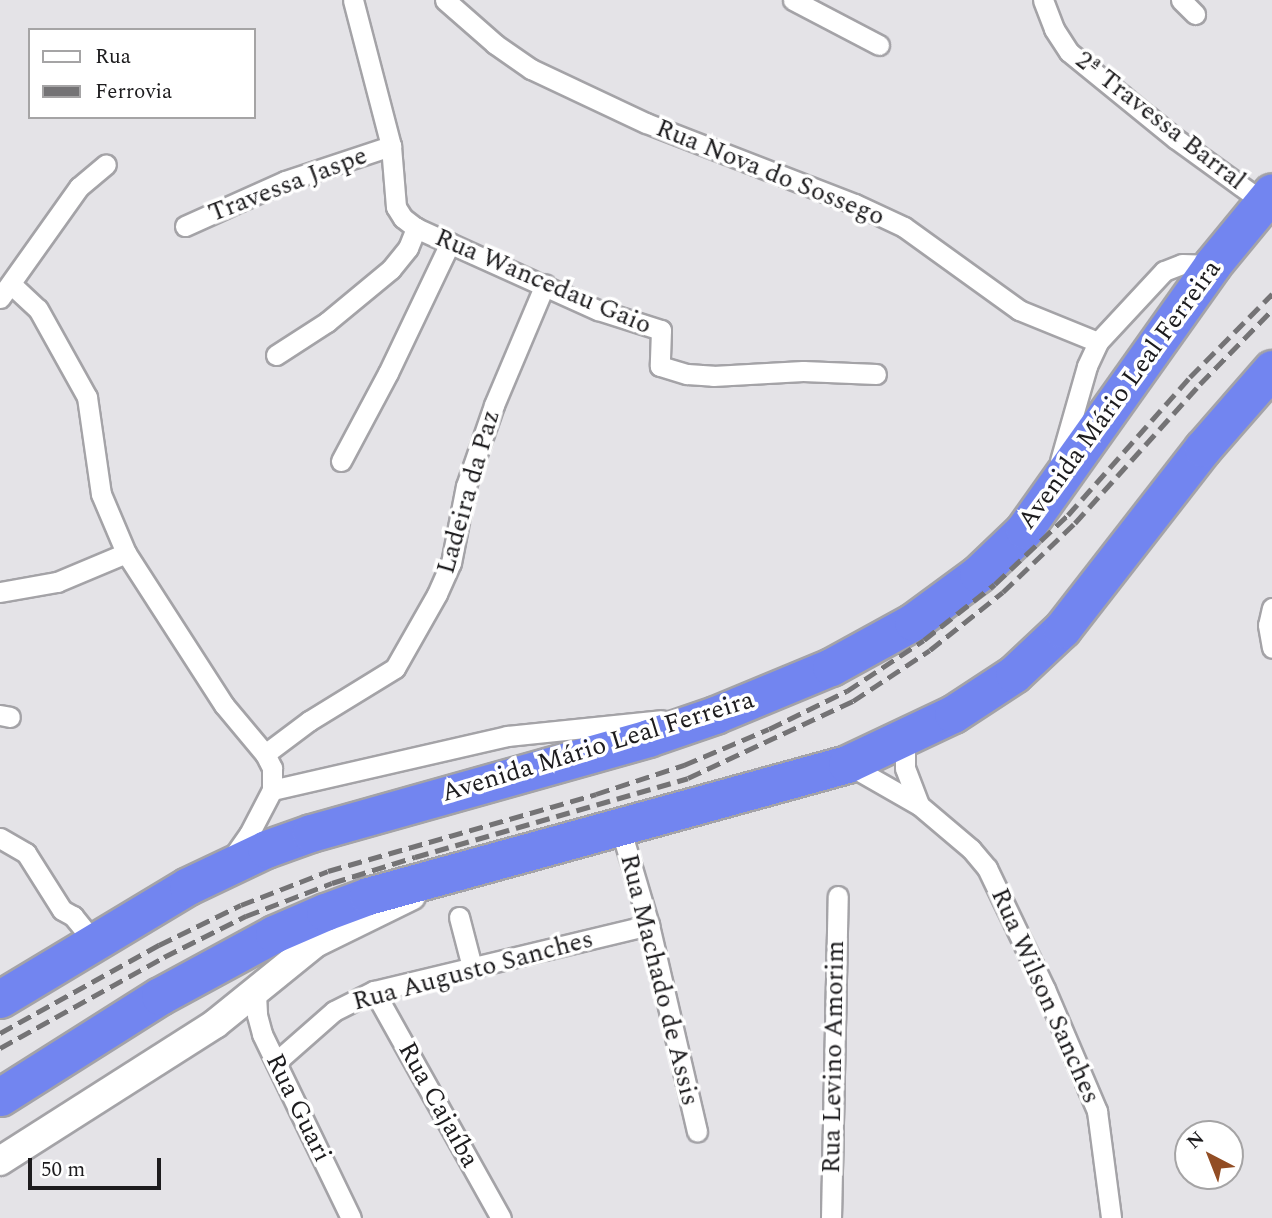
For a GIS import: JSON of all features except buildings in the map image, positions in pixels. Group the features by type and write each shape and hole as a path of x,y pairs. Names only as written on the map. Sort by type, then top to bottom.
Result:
{"highway":[{"name":"Avenida Mário Leal Ferreira","path":"0,999 226,867 311,833 648,738 715,715 831,667 913,622 1001,554 1047,503 1212,265 1267,197"},
{"path":"0,1097 97,1033 274,934 368,896 449,876 847,764 905,739 984,695 1046,645 1079,608 1203,447 1272,369"}],"main road":[{"path":"0,1161 183,1046 256,994 295,959 335,931 449,876"}],"street":[{"name":"Rua Wancedau Gaio","path":"353,0 391,146 396,207 403,218 416,229 545,284 598,310 661,330 660,366 687,374 713,376 815,371 876,374"},
{"name":"Rua Nova do Sossego","path":"444,0 495,44 531,69 646,123 843,199 904,227 1019,310 1098,342"},
{"path":"793,0 879,45"},
{"name":"2ª Travessa Barral","path":"1043,0 1054,29 1069,52 1176,139 1267,197"},
{"name":"Travessa Jaspe","path":"185,226 285,181 391,146"},
{"path":"106,164 79,187 6,292 38,309 87,397 101,494 127,553 225,705 265,754 272,768 272,790 249,834 226,867"},
{"path":"276,355 327,322 391,269 408,248 416,229"},
{"path":"341,461 388,373 450,243"},
{"path":"1047,503 1087,366 1098,342 1164,271 1182,264 1212,265"},
{"name":"Ladeira da Paz","path":"265,754 309,722 395,668 438,594 450,563 466,486 494,405 545,284"},
{"path":"0,592 57,582 127,553"},
{"path":"1272,608 1268,625 1272,647"},
{"path":"272,790 538,731 715,715"},
{"name":"Rua Wilson Sanches","path":"905,739 905,768 919,805"},
{"name":"Rua Wilson Sanches","path":"847,764 919,805 971,849 987,868 1045,989 1097,1111 1111,1218"},
{"name":"Rua Machado de Assis","path":"620,827 649,925 697,1132"},
{"path":"0,838 26,853 62,910 73,916 94,942"},
{"name":"Rua Levino Amorim","path":"831,1218 838,896"},
{"path":"459,917 472,967"},
{"name":"Rua Augusto Sanches","path":"276,1062 334,1011 374,991 649,925"},
{"name":"Rua Cajaíba","path":"374,991 501,1218"},
{"name":"Rua Guari","path":"256,994 257,1016 276,1062 351,1218"}],"railway":[{"path":"0,1033 159,945 241,905 328,871 596,794 684,765 769,729 847,691 924,640 995,584 1068,515 1190,377 1272,294"},
{"path":"0,1048 164,957 246,916 332,883 415,857 688,778 853,701 930,650 1003,592 1075,523 1200,384 1272,310"}]}
